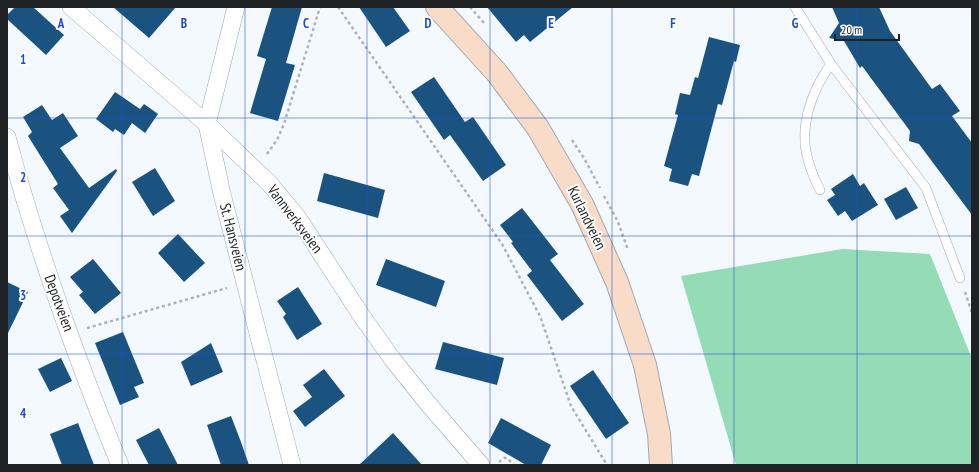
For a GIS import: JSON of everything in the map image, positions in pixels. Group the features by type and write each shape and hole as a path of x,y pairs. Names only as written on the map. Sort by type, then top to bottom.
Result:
{"main road":[{"name":"Kurlandveien","path":"437,7 496,73 538,128 582,204 617,282 645,365 659,434 661,465"}],"street":[{"name":"Vannverksveien","path":"71,7 207,124 269,183 298,218 361,315 393,360 481,465"},
{"name":"St. Hansveien","path":"236,7 207,124 222,194 244,283 292,465"},
{"name":"Depotveien","path":"7,137 36,237 69,333 104,428 120,465"}],"lane":[{"path":"795,7 831,64 926,188 960,278"},
{"path":"820,190 813,176 805,143 812,99 824,73 831,64"}],"path":[{"path":"252,167 267,154 277,140 284,124 320,7"},
{"path":"338,7 502,244 540,316 571,406 607,465"},
{"path":"960,278 972,313"},
{"path":"69,333 244,283"},
{"path":"495,465 504,458 507,458 514,465"}],"green space":[{"path":"842,249 930,254 972,359 972,465 736,465 681,276"}],"building":[{"path":"15,7 33,7 64,35 46,55 7,19 7,15"},
{"path":"113,7 176,7 149,38"},
{"path":"272,7 302,7 286,63 295,65 278,121 250,113 266,59 257,56"},
{"path":"359,7 393,7 410,31 386,47"},
{"path":"487,7 573,7 530,42 524,35 516,42"},
{"path":"832,7 879,7 890,31 932,89 940,84 960,111 952,116 972,143 972,215 919,144 909,141 910,131 862,66 860,68 844,41 829,38 839,23"},
{"path":"709,37 740,45 722,105 718,104 699,176 692,174 688,186 669,181 672,169 664,166 678,115 675,114 680,93 690,95 695,77 698,78"},
{"path":"434,77 465,122 473,117 506,165 483,181 450,135 444,140 411,92"},
{"path":"115,92 140,109 144,104 158,114 145,133 132,123 124,135 115,129 113,132 96,119"},
{"path":"42,105 52,120 63,113 78,136 60,148 89,188 116,169 117,171 72,233 60,216 69,210 53,188 58,184 28,136 32,132 23,117"},
{"path":"155,168 175,201 153,216 132,182"},
{"path":"324,173 385,190 378,218 317,201"},
{"path":"853,174 860,186 864,183 878,205 852,221 845,211 838,216 827,200 835,195 831,189"},
{"path":"906,187 918,208 896,220 884,199"},
{"path":"522,208 558,254 550,260 584,304 562,321 527,275 532,271 511,243 513,242 500,225"},
{"path":"178,234 205,263 184,282 158,253"},
{"path":"93,259 121,293 95,314 79,295 83,292 70,277"},
{"path":"386,259 445,281 436,307 376,285"},
{"path":"7,282 28,292 7,335"},
{"path":"298,287 322,324 297,340 283,317 286,314 277,301"},
{"path":"123,332 144,383 134,387 139,397 120,405 95,343"},
{"path":"443,342 504,358 497,385 435,369"},
{"path":"211,343 223,372 191,386 181,362"},
{"path":"61,358 72,381 50,392 38,369"},
{"path":"324,369 345,396 305,427 293,411 312,397 303,385"},
{"path":"593,370 629,423 606,439 570,386"},
{"path":"231,416 249,465 221,465 207,425"},
{"path":"501,418 551,445 541,465 526,465 488,443"},
{"path":"78,423 94,465 62,465 50,434"},
{"path":"159,428 178,465 149,465 136,440"},
{"path":"393,433 422,465 359,465"}]}
